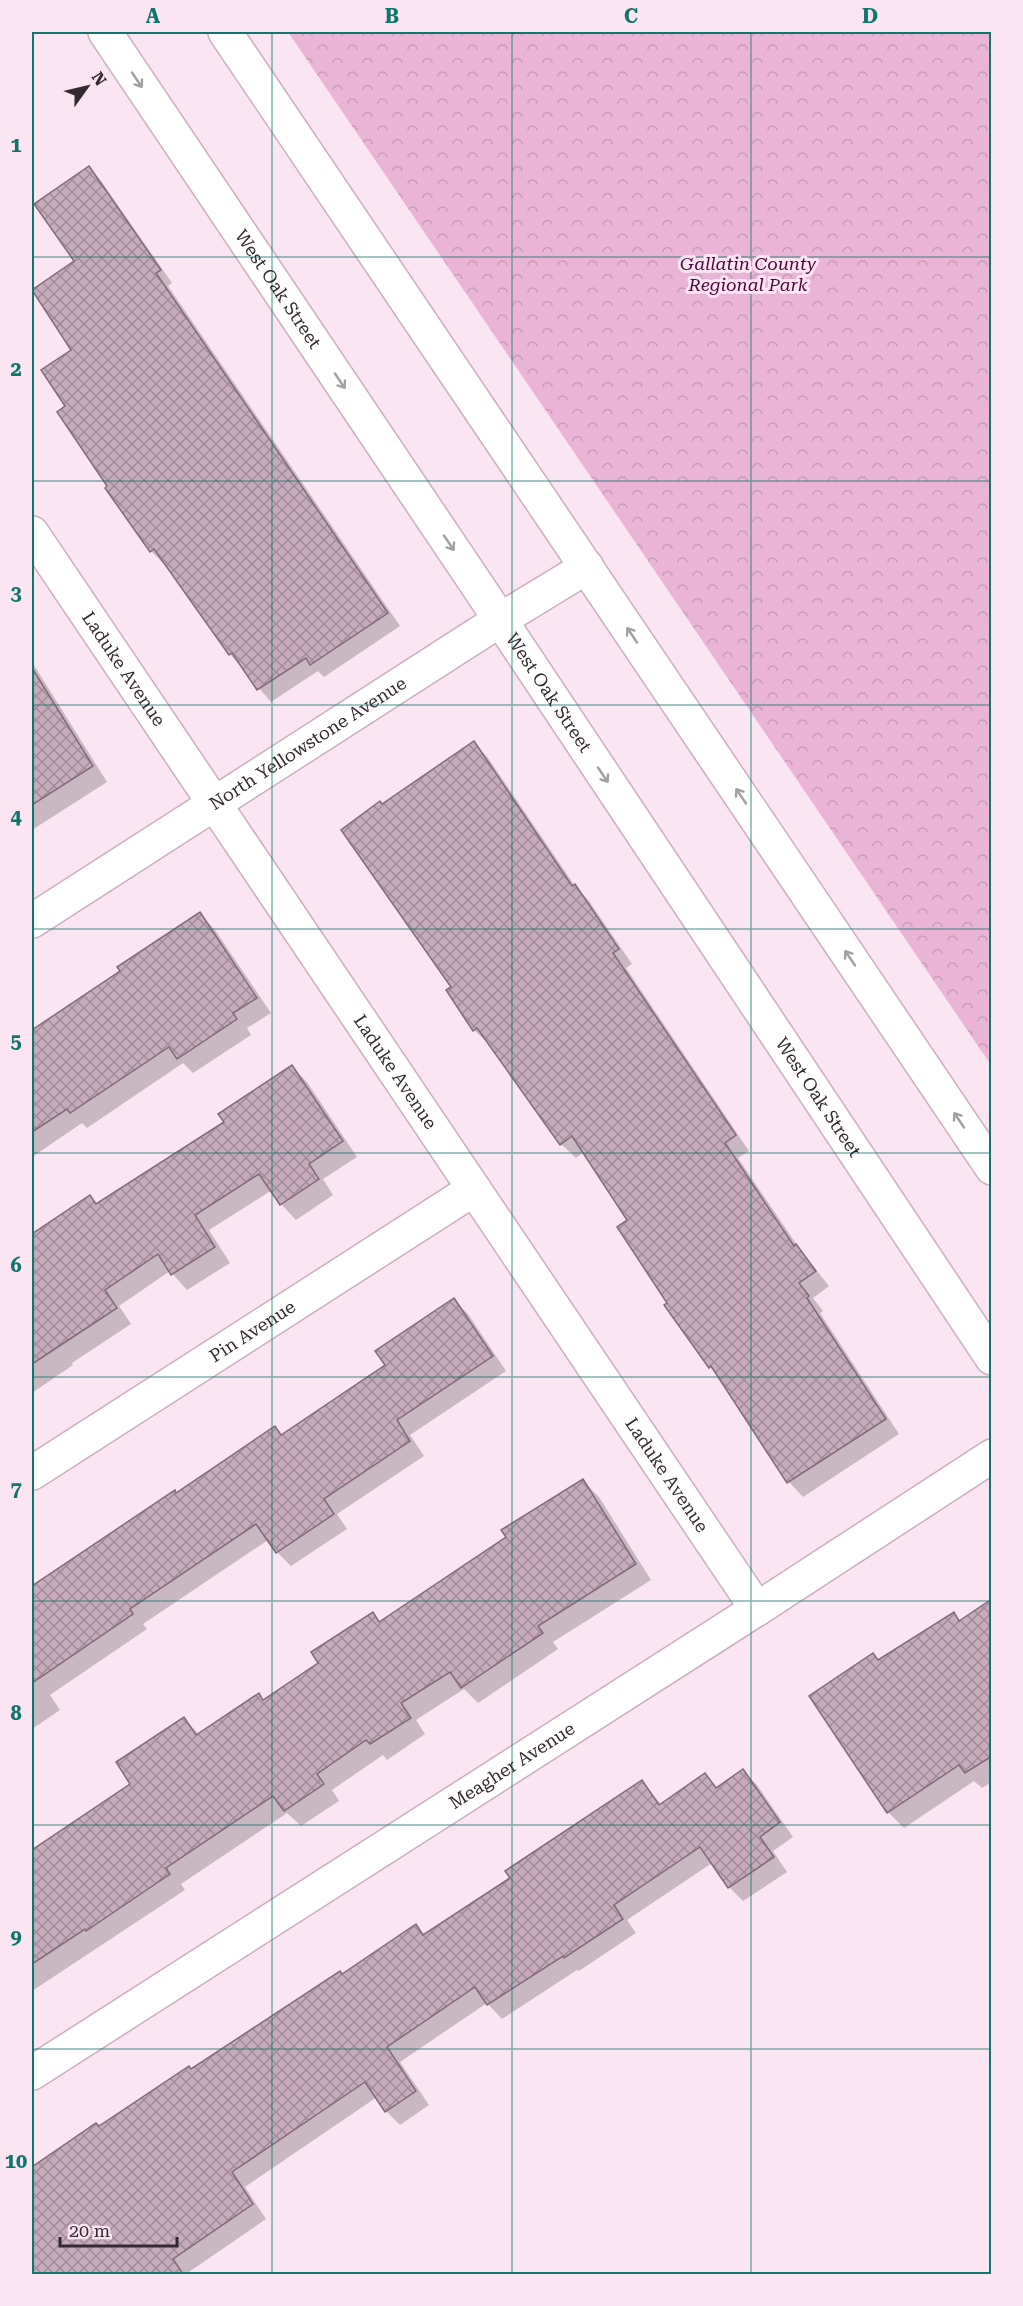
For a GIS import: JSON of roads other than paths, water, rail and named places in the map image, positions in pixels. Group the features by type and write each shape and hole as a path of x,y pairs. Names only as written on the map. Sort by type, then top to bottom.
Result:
{"street":[{"name":"West Oak Street","path":"105,32 992,1358"},
{"path":"225,32 992,1168"},
{"name":"Laduke Avenue","path":"32,533 757,1610"},
{"name":"North Yellowstone Avenue","path":"32,921 500,620 587,567"},
{"name":"Pin Avenue","path":"32,1473 474,1189"},
{"name":"Meagher Avenue","path":"32,2073 757,1610 992,1456"}],"park label":[{"name":"Gallatin County Regional Park","path":"748,274"}]}
